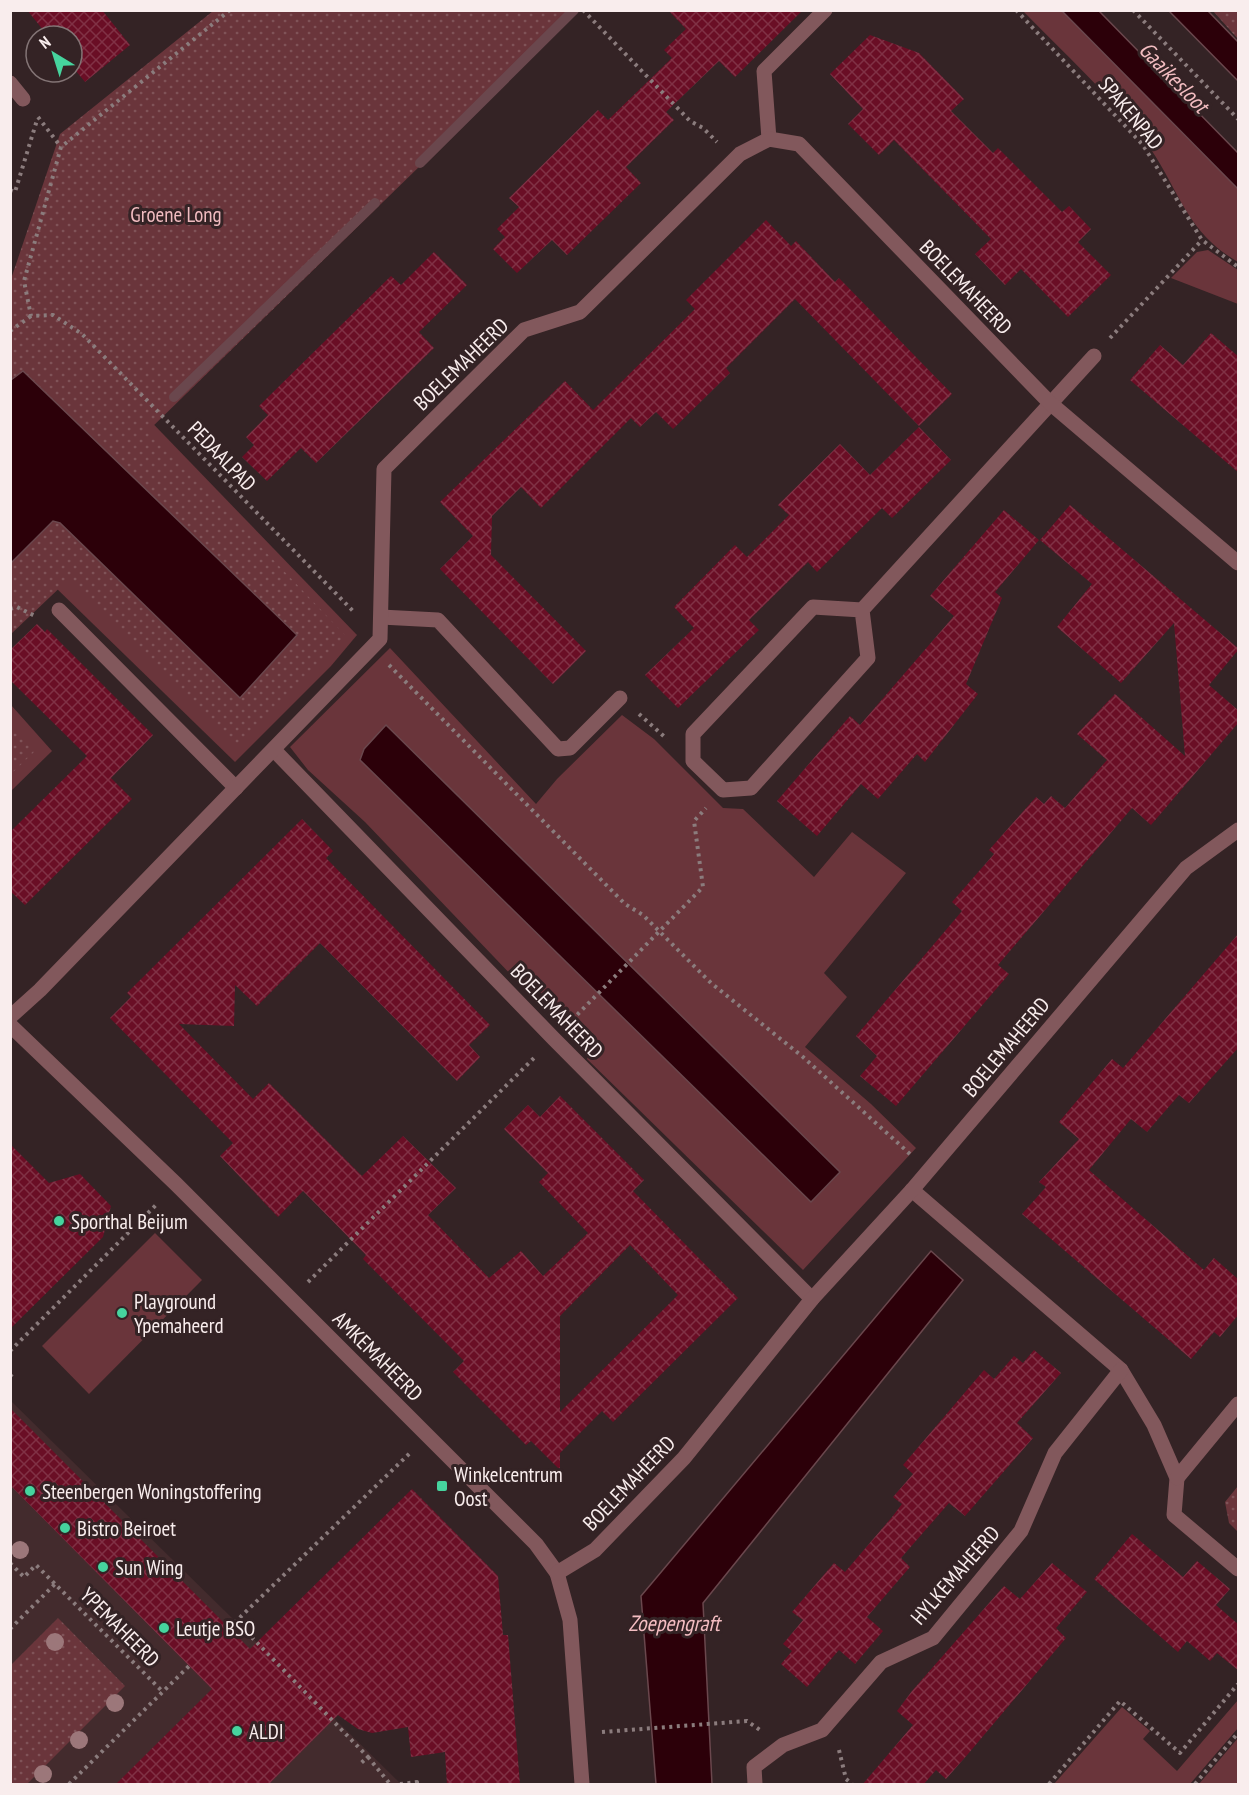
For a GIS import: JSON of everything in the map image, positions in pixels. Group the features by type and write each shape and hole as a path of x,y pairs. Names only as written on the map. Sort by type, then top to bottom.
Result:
{"street":[{"path":"768,139 764,71 825,10"},
{"path":"10,83 23,99"},
{"name":"BOELEMAHEERD","path":"376,643 381,617 384,469 524,330 580,312 740,154 768,139 799,144 1050,403 1239,563"},
{"path":"862,610 813,607 693,734 693,761 723,790 751,788 868,658 862,610 1094,356"},
{"path":"59,610 236,788"},
{"path":"381,617 438,620 558,748 570,748 620,698"},
{"path":"10,1017 274,750 376,643"},
{"name":"BOELEMAHEERD","path":"274,750 554,1039 812,1299"},
{"name":"BOELEMAHEERD","path":"558,1573 595,1550 684,1458 812,1299 912,1190 1186,868 1239,830"},
{"name":"AMKEMAHEERD","path":"10,1025 176,1184 536,1544 558,1573 570,1620 582,1785"},
{"path":"912,1190 1121,1370 1154,1425 1177,1478 1174,1515 1239,1569"},
{"name":"HYLKEMAHEERD","path":"755,1785 754,1767 783,1744 822,1730 881,1662 933,1638 1021,1531 1055,1453 1121,1370"},
{"path":"1177,1478 1239,1404"}],"path":[{"path":"10,331 31,316 24,281 61,147 230,10"},
{"path":"583,10 690,121 703,128 734,160"},
{"name":"SPAKENPAD","path":"1016,10 1143,145 1202,240 1239,267"},
{"path":"1133,10 1239,119"},
{"path":"23,99 61,147"},
{"path":"10,190 15,192 38,118"},
{"path":"1094,356 1202,240"},
{"name":"PEDAALPAD","path":"31,316 53,315 82,334 625,904 643,915 711,983 803,1057 928,1171"},
{"path":"10,609 17,607"},
{"path":"620,698 693,761"},
{"path":"291,1299 704,887 694,821 723,790"},
{"path":"10,1351 176,1184"},
{"path":"10,1375 15,1379"},
{"path":"229,1628 428,1436"},
{"name":"YPEMAHEERD","path":"10,1563 24,1576 36,1565 163,1692"},
{"name":"YPEMAHEERD","path":"10,1629 56,1584"},
{"path":"236,1621 368,1757 390,1785"},
{"path":"69,1785 189,1666"},
{"path":"1049,1785 1120,1701 1180,1753 1239,1684"},
{"path":"832,1720 846,1779 852,1785"},
{"path":"634,1730 747,1721 783,1744"},
{"path":"1195,1785 1239,1733"},
{"path":"360,1764 368,1757"},
{"path":"400,1785 417,1782 417,1785"}],"shaded area":[{"path":"11,1401 401,1784 11,1784"}],"green space":[{"name":"Groene Long","path":"213,11 579,11 149,430 346,636 238,747 70,578 11,634 11,279 60,134"},
{"path":"1023,11 1062,11 1238,189 1238,262 1220,250 1194,222 1157,158 1131,124 1101,90"},
{"path":"1213,11 1238,11 1238,39"},
{"path":"1208,250 1238,270 1238,304 1171,278 1197,252"},
{"path":"108,377 357,635 331,666 235,762 54,586"},
{"path":"390,648 536,804 557,779 622,715 654,739 723,808 743,809 814,877 852,832 906,873 824,973 847,997 805,1047 871,1104 916,1148 803,1270 587,1059 593,1043 578,1023 547,996 518,982 365,822 308,770 290,747","holes":["386,726 840,1172 811,1202 360,760"]},
{"path":"11,705 52,751 11,791"},
{"path":"11,722 35,751 11,774"},
{"name":"Playground Ypemaheerd","path":"155,1233 202,1280 89,1394 42,1346"},
{"path":"1238,1486 1238,1532 1229,1523 1225,1502"},
{"path":"58,1618 125,1686 27,1784 11,1784 11,1665"},
{"path":"1238,1700 1238,1728 1190,1784 1054,1784 1122,1707 1150,1731 1143,1739 1177,1771"},
{"path":"1238,1738 1238,1784 1199,1784"}],"water":[{"path":"1062,11 1099,11 1238,153 1238,189"},
{"path":"1169,11 1208,11 1238,42 1238,81"},
{"path":"23,371 297,635 240,698 60,523 53,521 11,563 11,380"},
{"path":"386,725 840,1172 811,1202 360,760 364,749"},
{"name":"Zoepengraft","path":"931,1251 963,1280 703,1603 712,1784 656,1784 641,1596"}],"building":[{"path":"27,10 102,10 130,45 85,82 84,24 38,24"},
{"path":"668,10 803,10 735,77 719,61 666,112 674,120 626,167 641,183 567,255 552,240 517,273 493,249 505,237 497,229 519,207 509,198 598,110 608,120 672,58 664,50 686,29"},
{"path":"870,35 919,53 964,99 951,111 993,153 998,148 1062,212 1069,206 1091,229 1078,242 1111,275 1068,317 1021,269 1005,285 975,254 991,239 894,140 879,155 848,124 863,109 830,74"},
{"path":"766,220 791,246 796,241 835,282 839,278 952,394 919,426 795,299 726,368 730,373 673,429 656,412 640,427 631,418 541,508 521,487 492,516 491,555 586,651 553,684 440,569 473,536 440,502 565,381 593,410 695,309 686,300"},
{"path":"434,252 467,285 419,332 434,348 316,463 301,448 267,481 242,457 254,445 246,437 268,415 259,406 391,276 401,285"},
{"path":"1211,333 1239,357 1239,473 1130,380 1160,345 1183,365"},
{"path":"919,427 951,460 892,518 882,508 817,572 808,562 749,620 759,630 678,708 645,675 694,628 674,607 735,545 747,557 789,515 778,505 840,444 870,475"},
{"path":"1070,505 1239,649 1209,685 1239,711 1239,722 1151,825 1132,808 998,965 1009,974 896,1106 860,1076 877,1056 856,1036 962,911 952,902 994,854 989,850 1036,797 1044,804 1051,796 1065,808 1107,760 1077,734 1115,694 1185,756 1174,623 1121,683 1057,627 1092,584 1040,540"},
{"path":"1004,510 1039,540 995,592 1002,598 966,684 978,694 925,762 917,754 878,799 861,784 817,836 777,801 850,716 860,725 954,616 930,596"},
{"path":"37,624 45,632 47,629 153,735 111,778 132,799 25,905 10,891 10,832 87,756 10,680 10,650"},
{"path":"302,819 333,851 326,858 490,1025 469,1045 480,1057 457,1081 320,943 257,1006 235,985 234,1026 179,1024 253,1099 269,1083 362,1176 403,1136 456,1188 428,1215 489,1278 521,1251 543,1276 588,1233 539,1182 548,1173 504,1129 528,1105 540,1117 560,1096 644,1180 633,1191 738,1298 613,1422 602,1411 560,1453 560,1470 531,1441 526,1445 453,1372 464,1361 363,1259 366,1255 303,1191 278,1217 220,1156 233,1143 110,1018 131,997 127,993","holes":["630,1245 678,1295 560,1412 560,1316"]},
{"path":"1239,933 1239,1047 1189,1103 1179,1095 1147,1132 1131,1119 1089,1170 1204,1270 1214,1258 1239,1280 1239,1314 1220,1337 1214,1332 1191,1359 1022,1214 1046,1187 1039,1182 1079,1139 1059,1122 1112,1059 1123,1068"},
{"name":"Sporthal Beijum","path":"10,1144 49,1183 80,1174 111,1206 103,1237 10,1329"},
{"path":"1034,1350 1061,1373 1017,1423 1033,1438 965,1516 949,1503 901,1558 910,1567 867,1617 883,1631 855,1664 839,1650 807,1687 781,1664 792,1651 783,1644 803,1620 792,1612 834,1563 845,1572 892,1517 902,1504 893,1497 913,1474 903,1465 984,1370 994,1379 1014,1356 1023,1363"},
{"path":"10,1408 250,1649 412,1489 498,1576 503,1635 508,1635 520,1785 447,1785 445,1752 411,1757 408,1727 372,1733 358,1729 338,1715 268,1785 115,1785 212,1689 10,1485"},
{"path":"1132,1534 1183,1577 1197,1561 1230,1589 1216,1605 1239,1625 1239,1671 1217,1653 1210,1661 1187,1641 1178,1652 1094,1579"},
{"path":"1052,1563 1087,1592 1056,1628 1066,1638 968,1754 946,1779 936,1770 923,1785 862,1785 913,1725 897,1711 912,1691 1004,1586 1020,1599"}],"waterway":[{"path":"420,163 574,10"},
{"path":"174,397 375,203"}],"place":[{"name":"Sporthal Beijum","path":"59,1221"},
{"name":"Playground Ypemaheerd","path":"122,1313"},
{"name":"Winkelcentrum Oost","path":"442,1486"},
{"name":"Steenbergen Woningstoffering","path":"30,1491"},
{"name":"Bistro Beiroet","path":"65,1528"},
{"name":"Sun Wing","path":"103,1567"},
{"name":"Leutje BSO","path":"164,1628"},
{"name":"ALDI","path":"237,1731"}],"water label":[{"name":"Gaaikesloot","path":"1174,77"}]}
